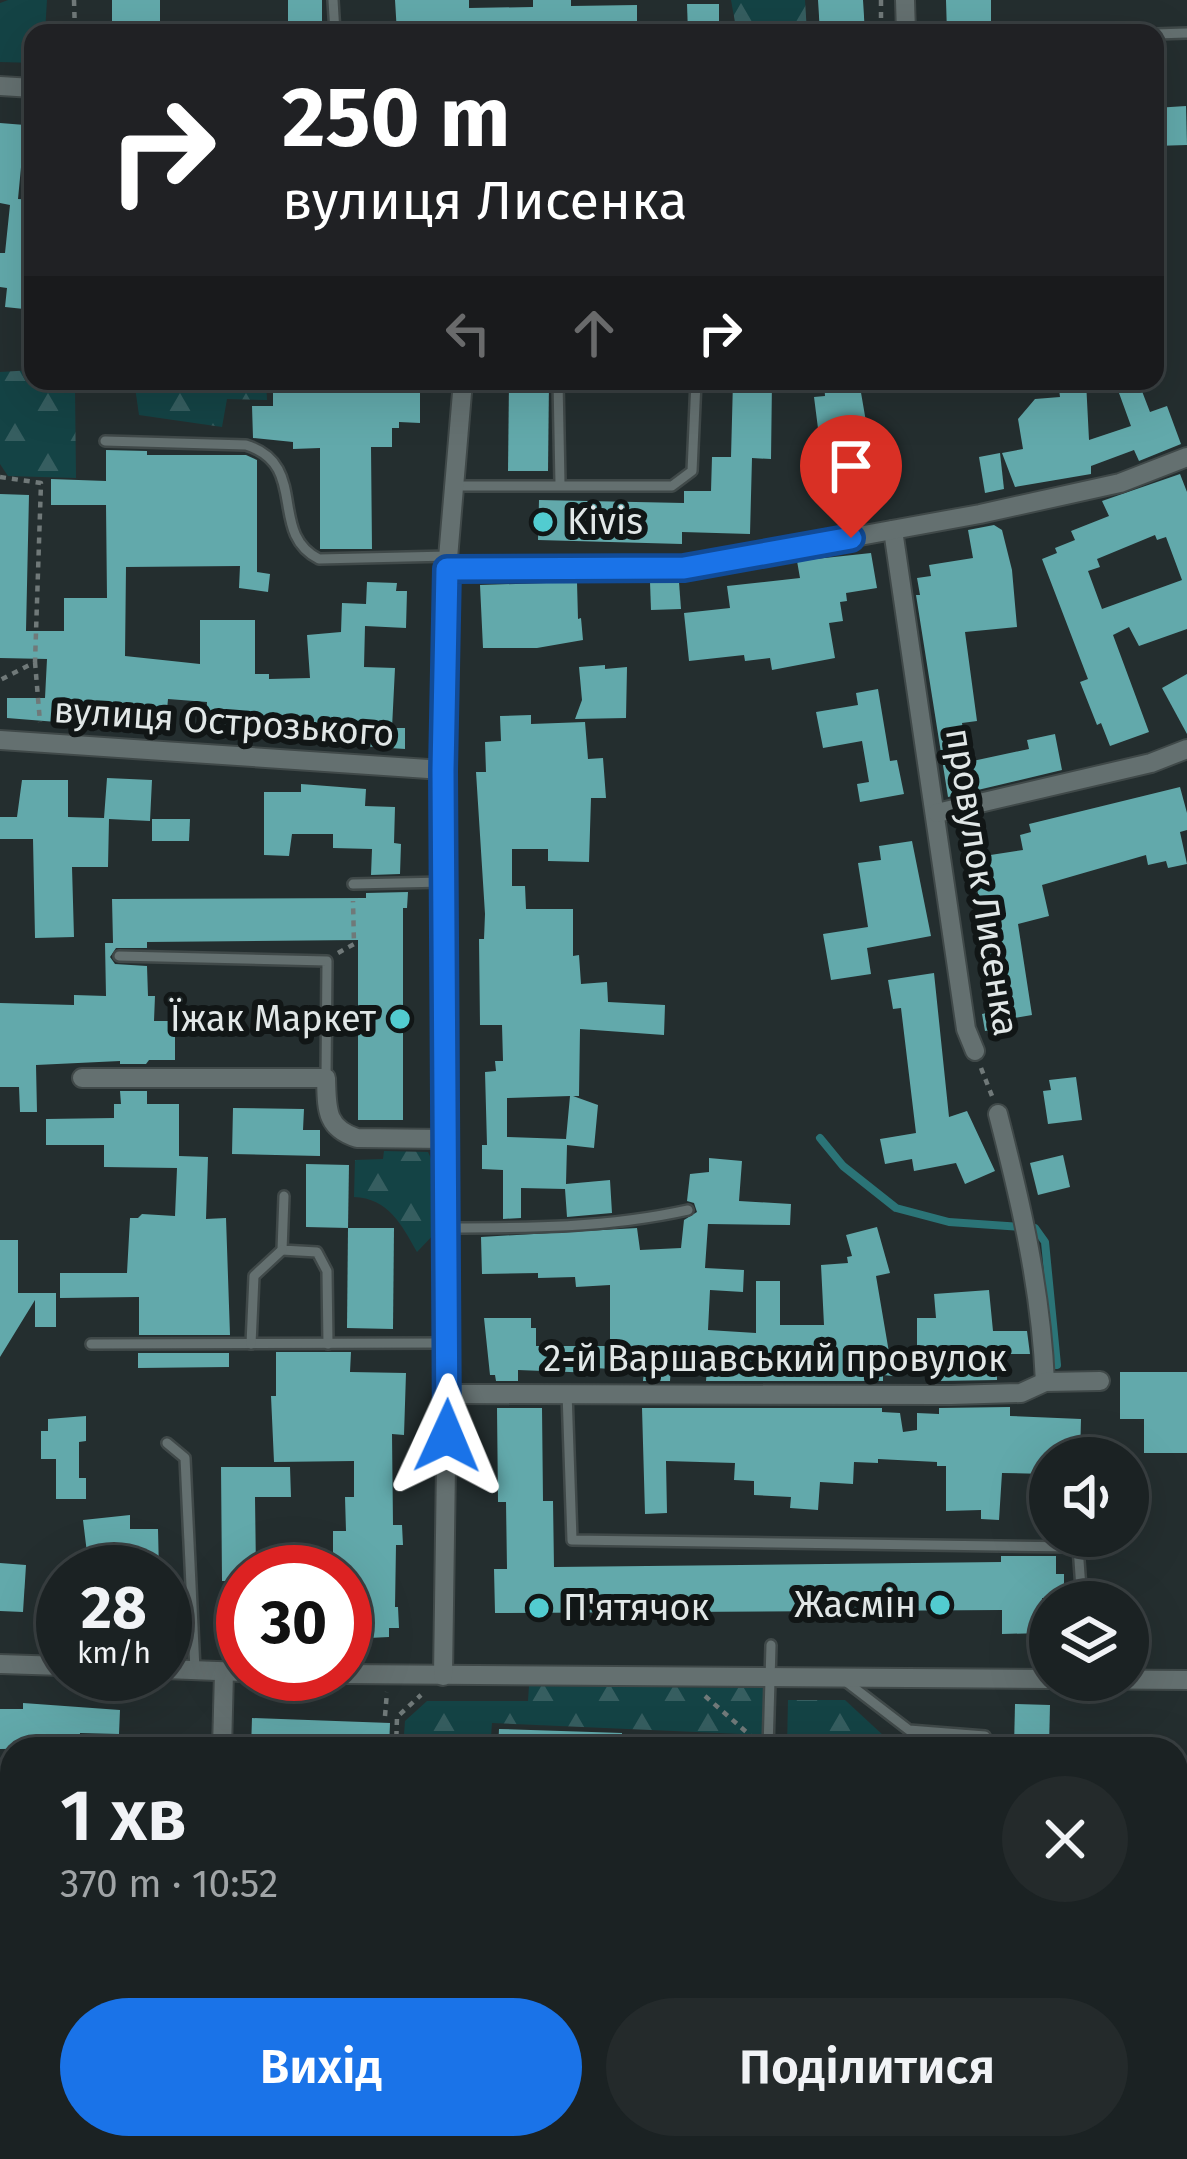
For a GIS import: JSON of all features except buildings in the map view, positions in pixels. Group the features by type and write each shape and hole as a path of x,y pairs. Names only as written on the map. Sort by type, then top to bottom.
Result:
{"street":[{"path":"443,1676 448,1394 443,770 448,562 462,390"},
{"path":"448,562 684,568 1120,484 1187,457"},
{"name":"провулок Лисенка","path":"893,530 966,1029 975,1051"},
{"name":"вулиця Острозького","path":"0,740 443,770"},
{"path":"937,813 1151,763 1187,749"},
{"path":"82,1078 326,1078 327,1114 344,1134 446,1139"},
{"path":"998,1114 1030,1243 1045,1382"},
{"name":"2-й Варшавський провулок","path":"448,1394 951,1395 1021,1393 1045,1382 1100,1381"},
{"path":"0,1664 36,1665"},
{"path":"194,1670 216,1671"},
{"path":"372,1675 1029,1680"},
{"path":"1149,1680 1187,1680"},
{"path":"224,1737 229,1701"}],"lane":[{"path":"558,390 560,484"},
{"path":"454,486 672,486 692,471 696,390"},
{"path":"105,441 246,445 264,451 274,458 284,480 287,513 305,552 319,559 448,562"},
{"path":"353,884 444,882"},
{"path":"119,956 327,961 326,1078"},
{"path":"251,1344 254,1276 282,1250 284,1196"},
{"path":"446,1228 567,1229 688,1210"},
{"path":"282,1250 317,1252 327,1271 328,1344"},
{"path":"91,1344 447,1343"},
{"path":"567,1392 572,1540 1078,1547 1080,1581"},
{"path":"167,1443 185,1458 194,1670"},
{"path":"767,1737 771,1645"},
{"path":"844,1680 908,1730 985,1736"}],"path":[{"path":"0,477 41,483 35,662 42,743"},
{"path":"0,680 35,662"},
{"path":"327,961 354,944 353,884"},
{"name":"провулок Лисенка","path":"975,1051 998,1114"},
{"path":"396,1737 397,1717 421,1696"},
{"path":"706,1696 752,1737"}],"green space":[{"path":"47,0 46,24 24,24 24,63 0,62 0,3"},
{"path":"731,0 805,0 806,24 735,24"},
{"path":"24,371 24,390 75,390 76,478 8,476 0,464 0,372"},
{"path":"135,390 266,390 267,400 227,399 222,427 139,415"},
{"path":"384,1151 428,1152 435,1167 436,1232 417,1252 385,1208 354,1197 355,1160 383,1159"},
{"path":"529,1686 765,1688 762,1737 492,1723 491,1737 404,1737 405,1721 427,1701 528,1701"},
{"path":"788,1700 845,1700 885,1737 787,1737"}],"waterway":[{"path":"820,1138 843,1166 896,1208 949,1222 1035,1228 1045,1242 1057,1365"}],"place":[{"name":"Kivis","path":"543,522"},
{"name":"Їжак Маркет","path":"400,1019"},
{"name":"Жасмін","path":"940,1605"},
{"name":"П'ятячок","path":"539,1608"}],"route":[{"path":"447,1436 443,770 447,569 684,568 851,538"}]}
